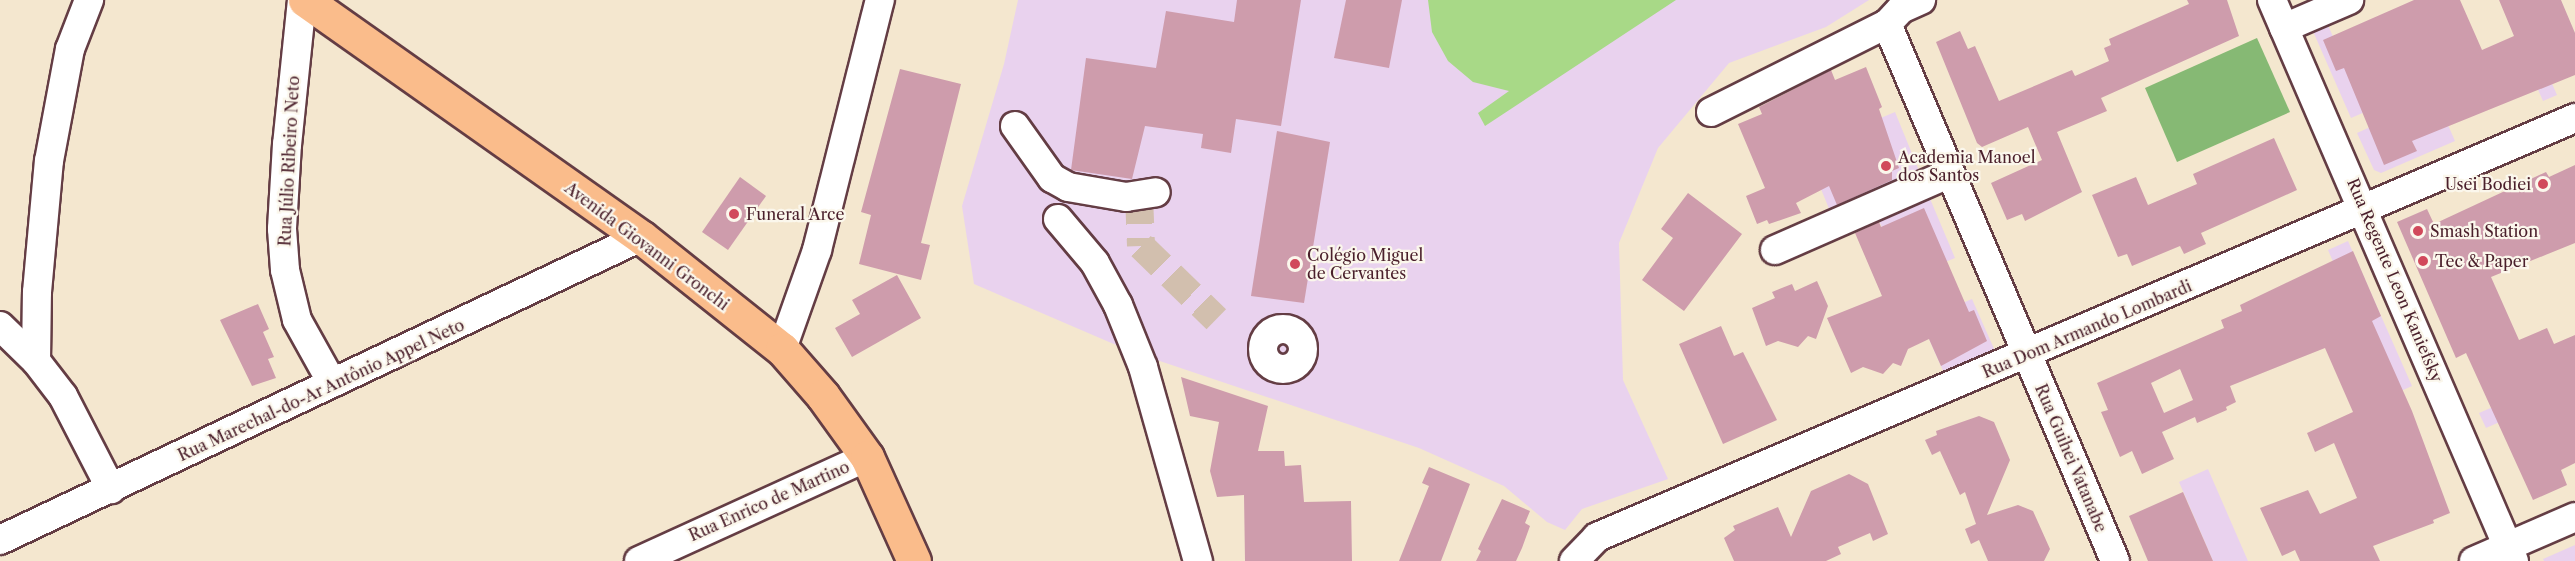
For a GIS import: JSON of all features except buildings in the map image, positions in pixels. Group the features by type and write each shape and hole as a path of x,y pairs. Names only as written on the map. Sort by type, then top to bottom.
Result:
{"main road":[{"name":"Avenida Giovanni Gronchi","path":"304,0 641,237 782,349 823,396 867,457 914,561"}],"street":[{"path":"36,361 37,292 49,160 68,59 89,0"},
{"name":"Rua Júlio Ribeiro Neto","path":"304,0 287,144 282,230 285,270 297,320 332,383"},
{"path":"782,349 817,250 880,0"},
{"path":"1711,112 1887,24 1901,9 1921,0"},
{"name":"Rua Regente Leon Kaniefsky","path":"2272,0 2365,208 2511,553"},
{"path":"2284,28 2349,0"},
{"name":"Rua Guihei Vatanabe","path":"1887,24 2115,561"},
{"name":"Rua Dom Armando Lombardi","path":"1593,549 2027,356 2575,118"},
{"path":"1015,126 1052,178 1068,187 1126,197 1156,192"},
{"path":"1775,250 1950,173"},
{"path":"1058,219 1095,263 1118,305 1143,366 1198,561"},
{"name":"Rua Marechal-do-Ar Antônio Appel Neto","path":"0,540 641,237"},
{"path":"0,326 36,361 81,425 111,489"},
{"name":"Rua Enrico de Martino","path":"639,561 867,457"},
{"path":"2474,561 2511,553 2575,517"},
{"path":"1574,561 1593,549"}],"shaded area":[{"name":"Colégio Miguel de Cervantes","path":"1018,0 1869,0 1826,27 1729,63 1658,148 1619,243 1623,380 1668,479 1582,509 1565,530 1547,522 1504,486 1419,448 1130,351 974,284 962,206 1004,64"},
{"path":"2327,23 2354,84 2418,56 2455,141 2381,173 2374,170 2357,133 2415,107 2409,93 2351,118 2312,29"},
{"path":"2526,24 2557,95 2543,101 2512,30"},
{"path":"1895,112 1922,178 1832,216 1805,150"},
{"path":"1928,194 1955,258 1904,279 1877,216"},
{"path":"2348,241 2412,386 2354,412 2351,303 2328,250"},
{"path":"1972,299 1995,351 1944,373 1921,321"},
{"path":"2539,387 2545,402 2486,428 2479,413"},
{"path":"2208,469 2248,561 2213,561 2179,482"},
{"path":"2575,545 2575,561 2544,561 2543,559"}],"green space":[{"path":"1428,0 1676,0 1485,126 1478,113 1509,91 1473,82 1448,61 1432,32"},
{"path":"2257,38 2290,112 2177,162 2145,88"}],"tunnel":[{"path":"1139,196 1141,246 1216,319"}],"place":[{"name":"Academia Manoel dos Santos","path":"1886,166"},
{"name":"Usei Bodiei","path":"2543,184"},
{"name":"Funeral Arce","path":"734,214"},
{"name":"Smash Station","path":"2418,231"},
{"name":"Tec & Paper","path":"2423,261"},
{"name":"Colégio Miguel de Cervantes","path":"1295,264"}]}
